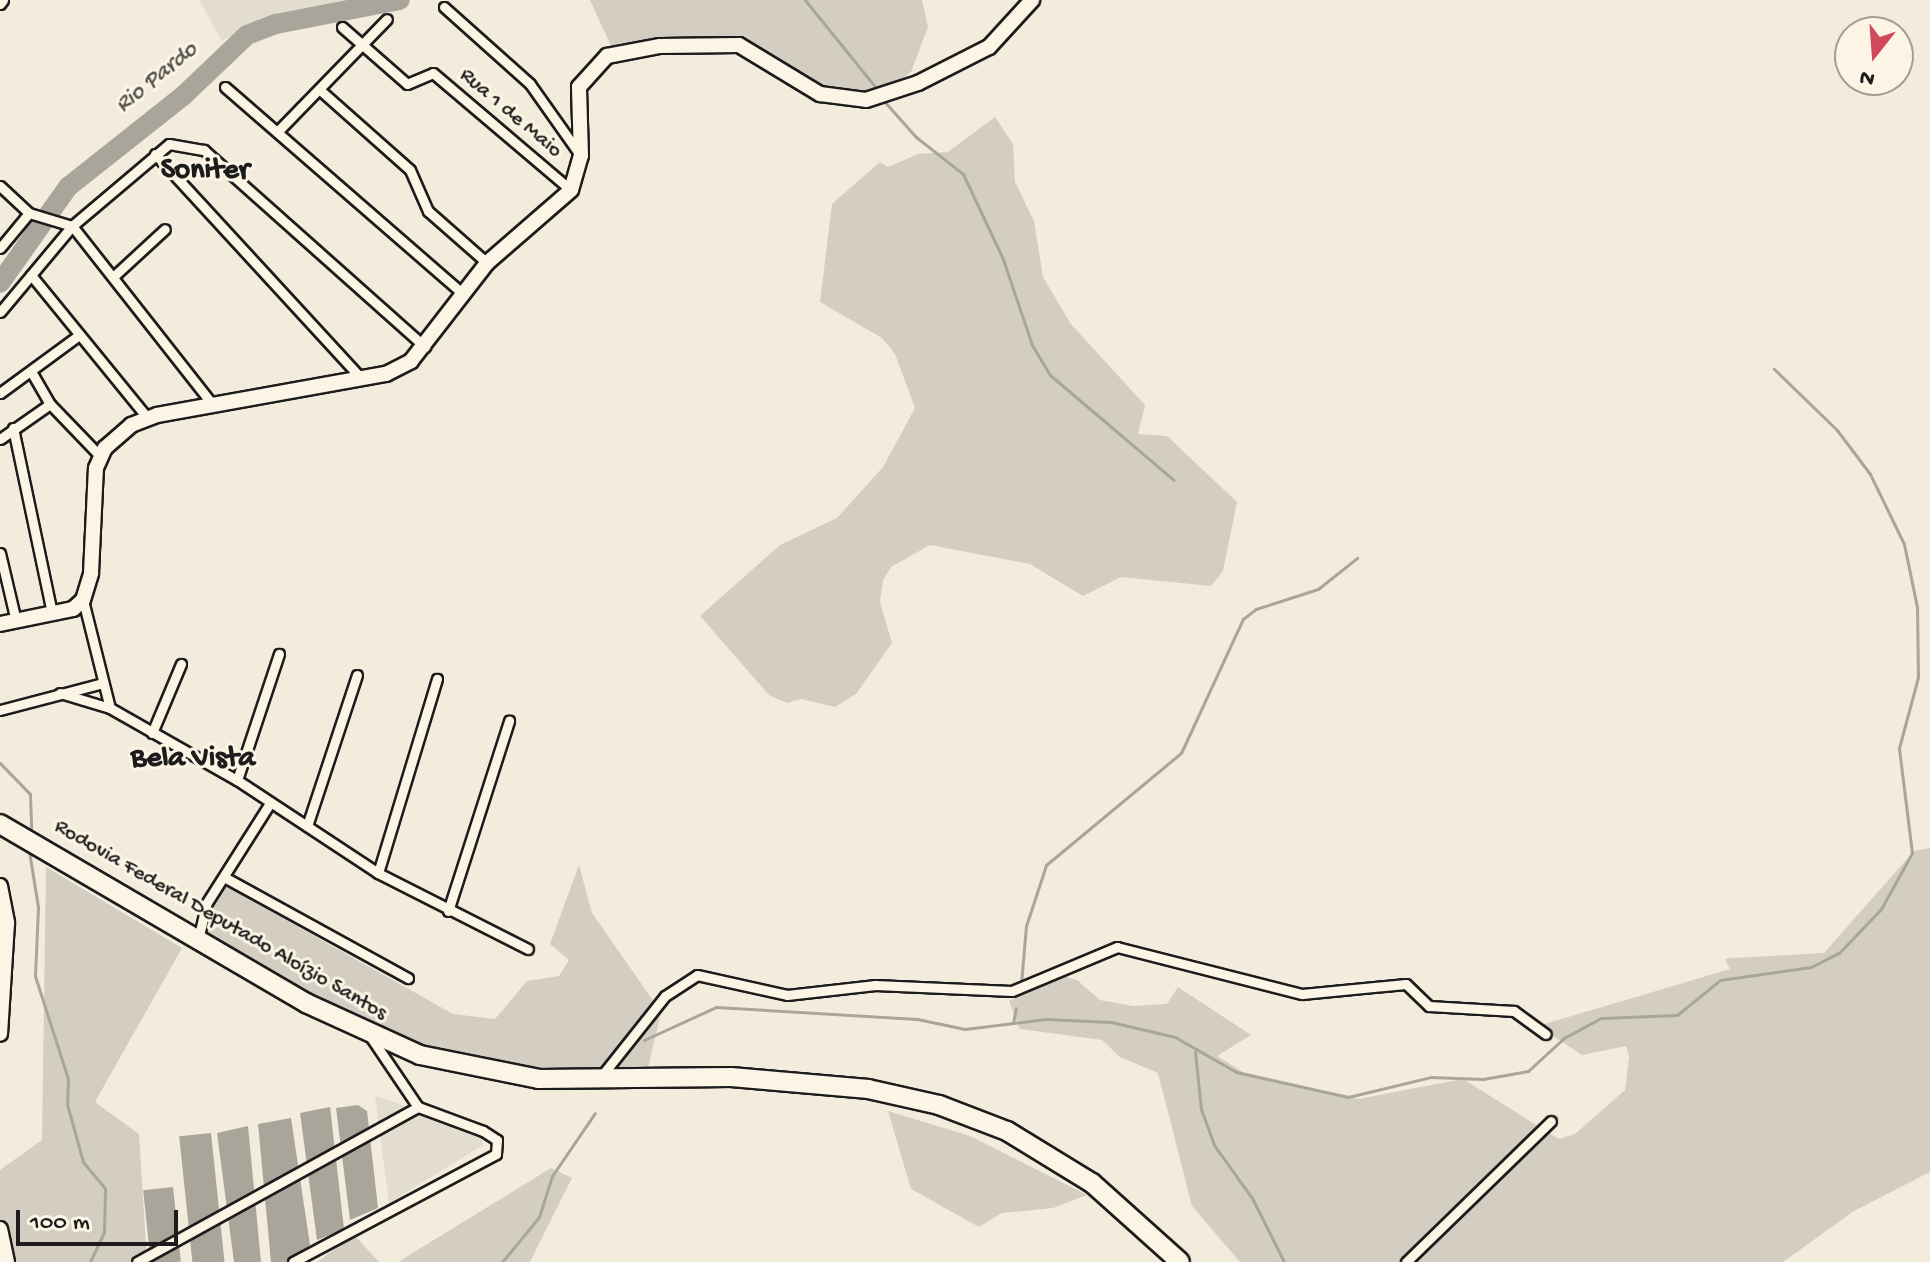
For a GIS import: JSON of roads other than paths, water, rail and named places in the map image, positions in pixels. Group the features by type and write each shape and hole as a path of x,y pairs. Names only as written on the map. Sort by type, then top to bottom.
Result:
{"highway":[{"name":"Rodovia Federal Deputado Aloízio Santos","path":"0,824 198,941 370,1036 496,1075 599,1079 731,1077 868,1089 939,1105 1007,1131 1092,1183 1180,1262"}],"street":[{"path":"110,708 83,600 100,456 122,430 147,417 362,379 398,369 425,347 487,263 571,190 581,156 579,87 607,56 660,46 739,45 820,94 866,100 918,83 989,47 1032,0"},
{"path":"444,7 530,84 581,156"},
{"path":"278,131 387,19"},
{"path":"342,27 363,45"},
{"name":"Rua 1 de Maio","path":"363,45 405,83 424,73 433,73 571,190"},
{"path":"225,87 463,294"},
{"path":"320,90 410,170 428,211 487,263"},
{"path":"0,312 72,226 155,154 181,141 204,150 425,347"},
{"path":"155,154 362,379"},
{"path":"0,186 29,213"},
{"path":"0,248 29,213 41,212 72,226 213,405"},
{"path":"114,276 165,229"},
{"path":"31,275 147,417"},
{"path":"0,393 32,373 78,336"},
{"path":"32,373 50,404 100,456"},
{"path":"0,439 50,404"},
{"path":"13,428 52,613"},
{"path":"0,553 16,621"},
{"path":"0,624 52,613 83,600"},
{"path":"237,780 279,654"},
{"path":"152,733 181,664"},
{"path":"307,826 357,675"},
{"path":"378,873 437,679"},
{"path":"0,710 58,692 103,683"},
{"path":"58,692 110,708 237,780 378,873 528,949"},
{"path":"448,911 509,721"},
{"path":"198,941 206,904 270,803"},
{"path":"224,877 408,978"},
{"path":"0,886 7,923 0,1034"},
{"path":"599,1079 665,996 697,975 787,995 875,985 1012,991 1117,947 1302,994 1406,984 1429,1006 1514,1011 1546,1034"},
{"path":"293,1262 496,1154 497,1140 483,1131 418,1107 370,1036"},
{"path":"137,1262 418,1107"},
{"path":"1406,1262 1551,1121"},
{"path":"0,1229 7,1262"}],"waterway":[{"name":"Rio Pardo","path":"0,283 68,187 184,95 247,35 276,24 400,0"},
{"path":"805,0 877,89"},
{"path":"883,100 916,137 963,174 1003,259 1032,345 1050,375 1174,480"},
{"path":"644,1040 716,1007 917,1019 965,1029 1046,1019 1111,1022 1175,1037 1236,1072 1348,1097 1431,1077 1483,1079 1528,1071 1564,1038 1601,1018 1677,1015 1720,980 1811,967 1839,953 1881,909 1912,853 1899,748 1918,677 1917,607 1904,544 1870,474 1837,430 1774,369"},
{"path":"1021,984 1026,926 1046,865 1181,753 1243,619 1256,609 1318,589 1357,558"},
{"path":"0,763 30,794 31,831"},
{"path":"29,851 38,907 35,976 68,1079 67,1104 83,1162 105,1188 104,1232 90,1262"},
{"path":"1013,1023 1016,1008"},
{"path":"1195,1052 1201,1109 1214,1145 1252,1198 1284,1262"},
{"path":"502,1262 539,1217 552,1176 595,1113"}],"district":[{"name":"Soniter","path":"205,172"},
{"name":"Bela Vista","path":"193,760"}]}
